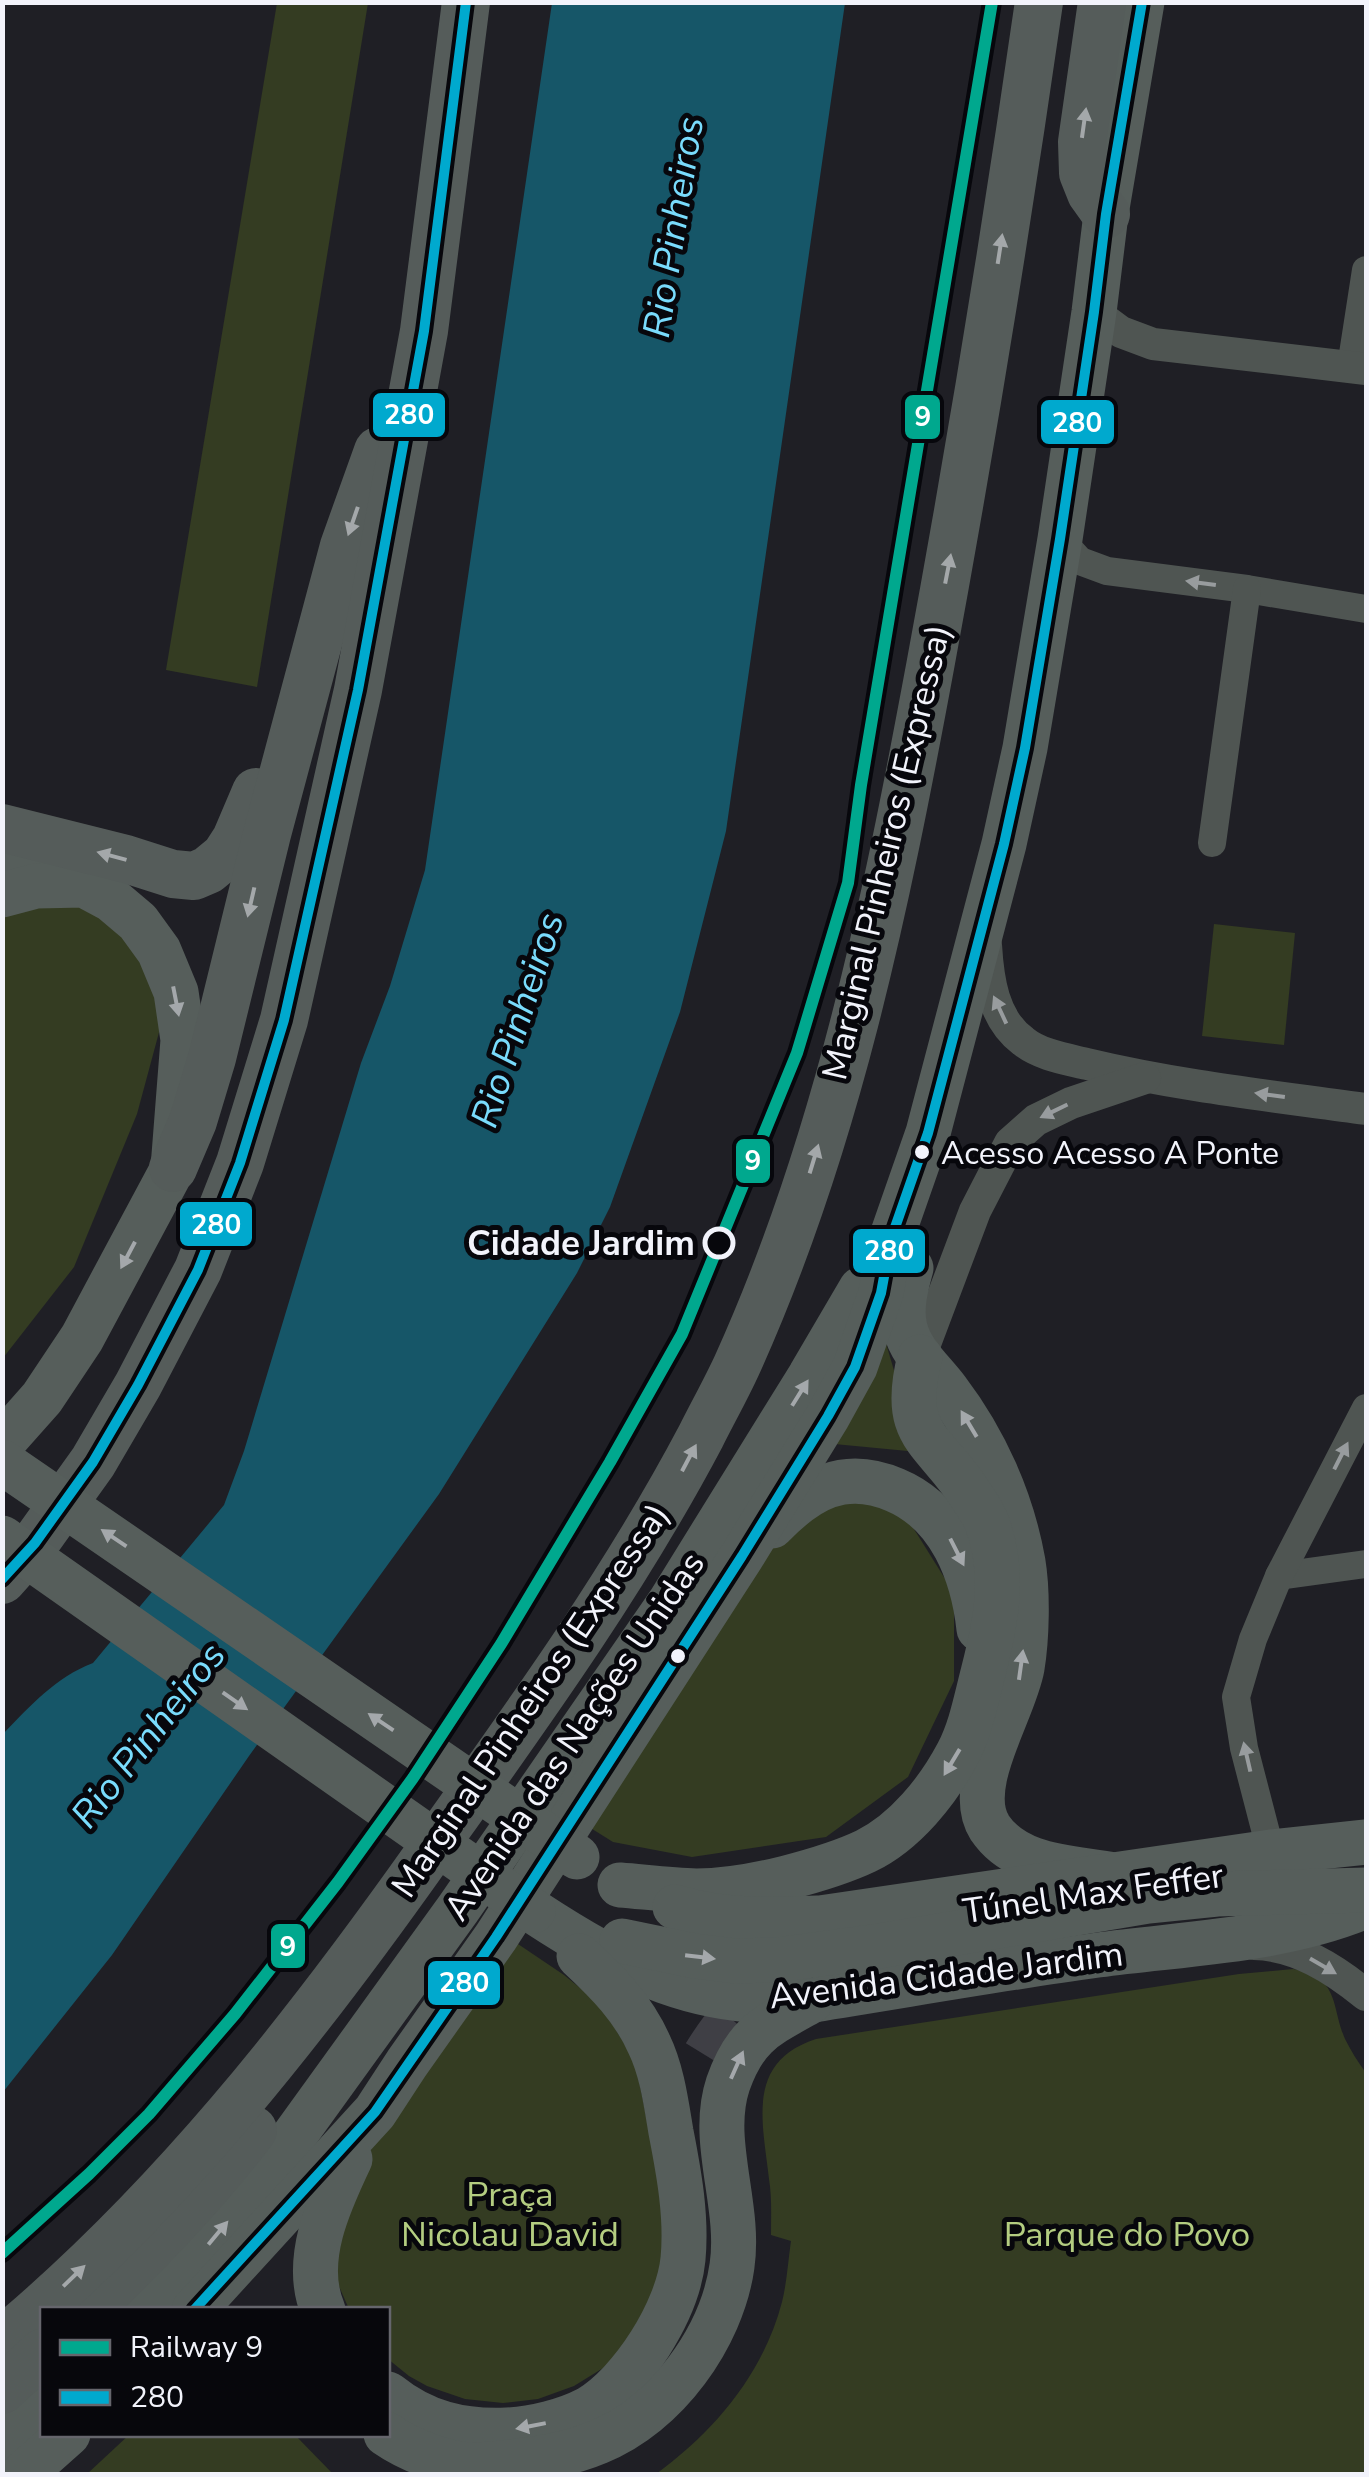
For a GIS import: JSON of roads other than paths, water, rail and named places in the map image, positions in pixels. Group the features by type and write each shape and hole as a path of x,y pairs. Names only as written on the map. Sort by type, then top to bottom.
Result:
{"highway":[{"path":"2,1580 36,1543 92,1462 138,1385 198,1270 240,1162 284,1020 358,690 424,331 466,2"},
{"name":"Marginal Pinheiros (Expressa)","path":"42,2307 131,2220 255,2085 362,1944 494,1762 615,1584 671,1492 735,1370 779,1264 813,1164 862,992 902,815 959,508 1039,2"},
{"path":"1102,2 1082,142 1082,173 1106,214"},
{"path":"1114,1875 1026,1857 1007,1846 989,1827 982,1794 988,1764 1018,1686 1022,1665 1024,1566 1012,1511 989,1458 946,1389 911,1345 904,1326 903,1303 920,1227 928,1133 1004,844 1024,748 1142,2"},
{"path":"2,1443 42,1398 82,1338 194,1122 344,546 424,331"},
{"path":"2,828 173,874 194,876 208,870 225,856 236,838 276,735 315,656"},
{"path":"2,856 84,885 112,900 138,922 159,950 176,992 182,1040 173,1168"},
{"path":"2,895 36,886 84,885"},
{"name":"Avenida das Nações Unidas","path":"154,2307 306,2191 375,2112 496,1936 742,1556 855,1368 882,1293 891,1239 928,1133"},
{"name":"Avenida das Nações Unidas","path":"154,2307 264,2178 469,1893 670,1602 891,1239"},
{"path":"620,1885 698,1891 759,1885 818,1870 868,1850 903,1824 932,1795 959,1752 993,1638 997,1566 987,1522 962,1482 921,1431 914,1414 913,1392 920,1357"},
{"name":"Avenida Cidade Jardim","path":"2,1462 620,1885 702,1915 753,1921 820,1918 1271,1852 1366,1842"},
{"path":"742,1556 786,1512 809,1494 834,1483 862,1480 908,1495 932,1512 966,1569 978,1616 984,1670"},
{"path":"2,1538 536,1912 621,1999 640,2025 660,2070 679,2171 685,2229 683,2264 663,2324 617,2384 588,2408 555,2421 517,2430 474,2431 434,2421 390,2396"},
{"name":"Túnel Max Feffer","path":"820,1918 871,1922 1366,1857"},
{"path":"390,2436 429,2455 470,2465 552,2458 601,2441 631,2424 660,2400 706,2340 722,2307 732,2269 735,2237 722,2132 727,2088 755,2034 808,1989 889,1963 1306,1908 1366,1893"},
{"name":"Avenida Cidade Jardim","path":"536,1912 660,1950 735,1960 777,1960 1148,1901 1216,1894 1366,1893"},
{"name":"Avenida Cidade Jardim","path":"536,1912 631,1969 668,1984 712,1995 782,2002 808,1989 1303,1927 1366,1906"},
{"path":"91,2307 149,2251 230,2161 341,2010 362,1944"},
{"path":"552,2458 630,2406 658,2375 694,2314 709,2260 711,2224 696,2101 706,2055"},
{"path":"322,2307 316,2274 320,2234 343,2174 375,2112"},
{"name":"Marginal Pinheiros (Expressa)","path":"2,2342 40,2309"},
{"path":"2,2390 40,2355"},
{"path":"2,2412 40,2382"},
{"path":"2,2443 40,2412"},
{"path":"22,2474 65,2437"}],"street":[{"path":"1094,312 1121,332 1153,344 1359,368 1366,270"},
{"path":"1084,376 1117,356 1153,344"},
{"path":"1060,538 1092,567 1366,609"},
{"path":"1212,843 1246,590"},
{"path":"985,910 989,983 1000,1014 1024,1043 1041,1052 1145,1078 1366,1109"},
{"path":"920,1357 974,1211 1010,1143 1036,1120 1070,1103 1145,1078"},
{"path":"1271,1852 1244,1748 1236,1698 1253,1639 1279,1576 1366,1408"},
{"path":"1279,1576 1366,1564"},
{"path":"1205,1942 1273,1944 1289,1949 1319,1962 1366,1995"}],"water":[{"name":"Rio Pinheiros","path":"552,3 845,3 726,831 680,1012 610,1207 577,1273 439,1494 249,1756 112,1955 3,2092 3,1734 55,1684 93,1663 224,1505 425,870"}],"tunnel":[{"path":"705,2055 736,2014 779,1987"}],"rail line":[{"name":"9","path":"2,2253 149,2114 235,2014 338,1882 413,1778 501,1644 682,1334 797,1053 848,883 992,2"}],"place":[{"name":"Acesso Acesso A Ponte","path":"922,1152"},
{"name":"Cidade Jardim","path":"719,1243"}],"park label":[{"name":"Praça Nicolau David","path":"510,2214"},
{"name":"Parque do Povo","path":"1127,2234"}]}
